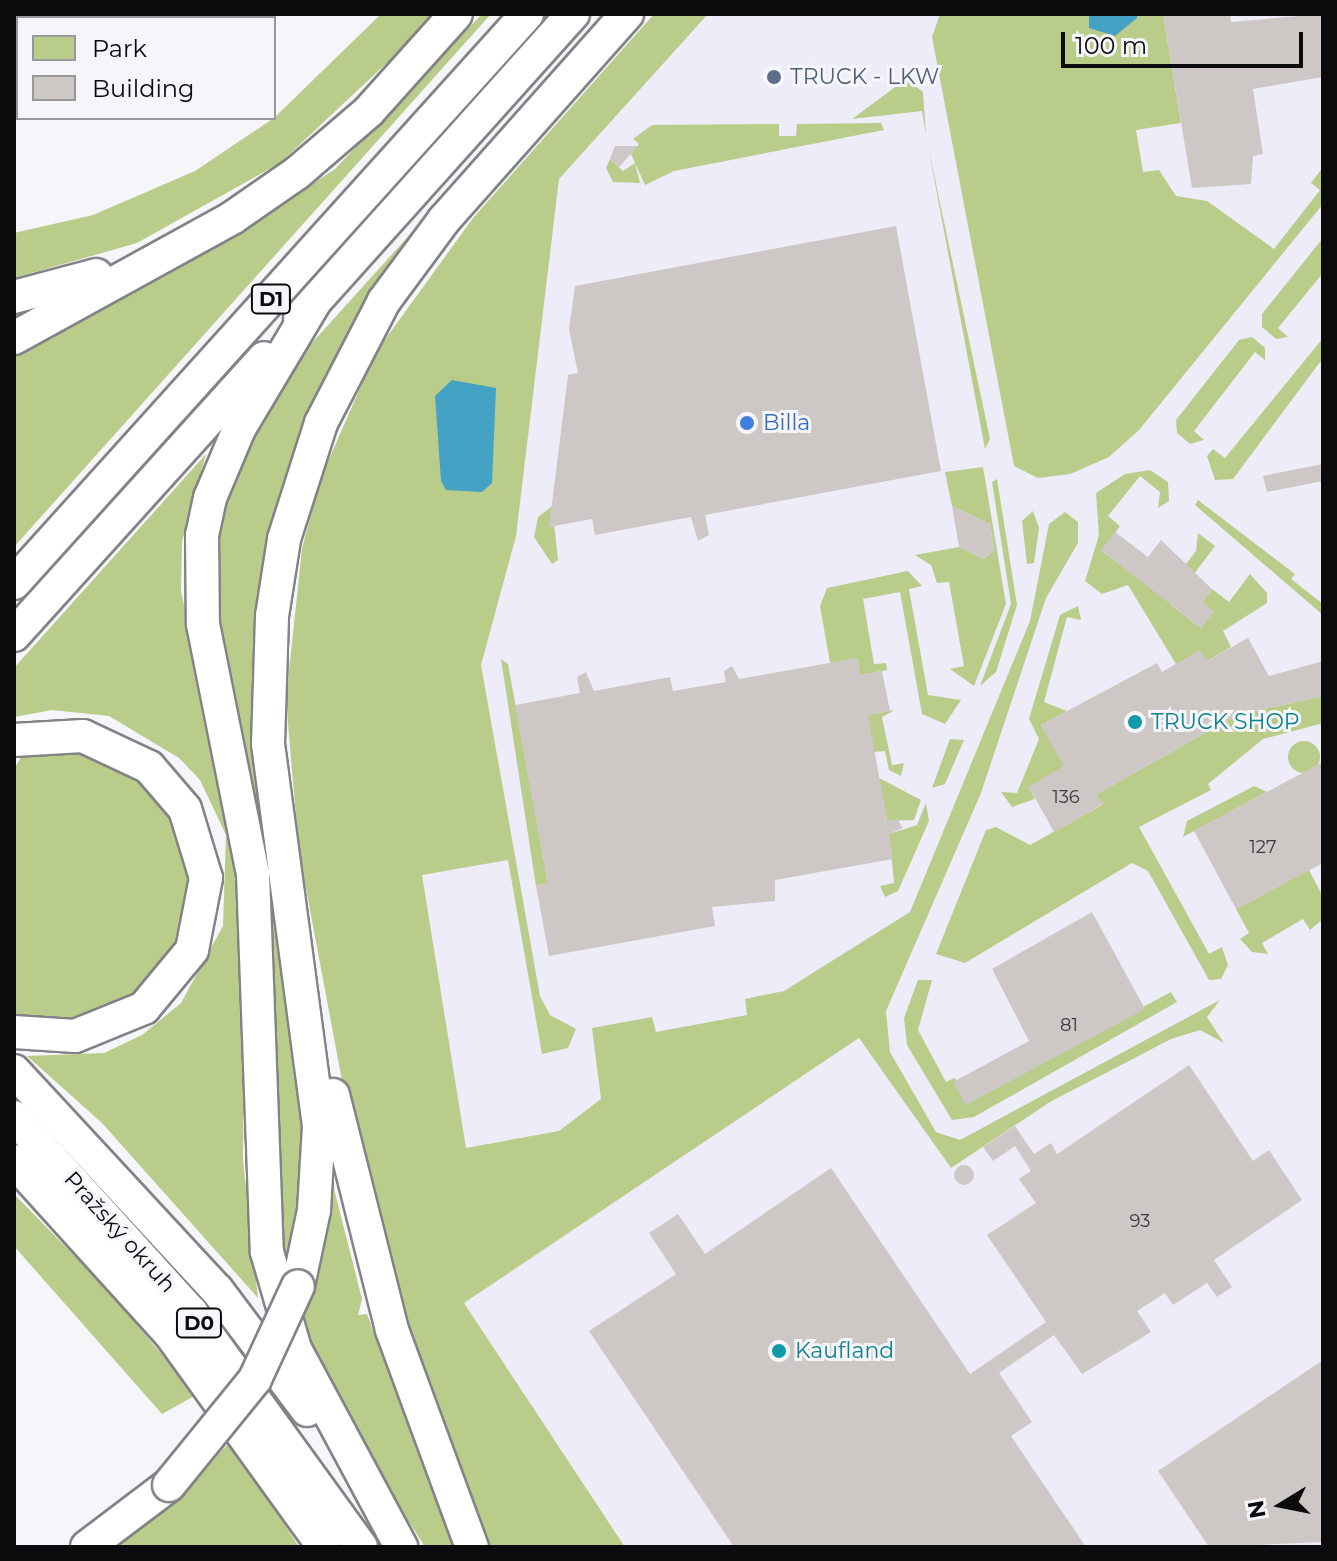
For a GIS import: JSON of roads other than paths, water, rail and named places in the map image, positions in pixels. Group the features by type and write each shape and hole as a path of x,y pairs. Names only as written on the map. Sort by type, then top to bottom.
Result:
{"highway":[{"path":"14,338 232,218 348,130 456,14"},
{"name":"D1","path":"14,583 527,14"},
{"name":"D1","path":"14,635 573,14"},
{"path":"87,1547 169,1485 223,1426 271,1349 298,1286 314,1210 314,1048 291,913 268,744 267,672 284,539 321,423 411,262 627,14"},
{"path":"14,297 117,269 232,218"},
{"path":"314,303 239,429 210,498 202,535 203,624 253,874 267,1252 295,1349 394,1536"},
{"path":"14,740 83,736 149,767 189,817 206,878 192,950 144,1008 75,1036 14,1032"},
{"path":"291,913 375,1273 472,1547"},
{"path":"14,1071 217,1290 394,1536"},
{"name":"Pražský okruh","path":"14,1117 191,1312 361,1547"},
{"name":"Pražský okruh","path":"14,1161 171,1335 324,1547"}],"water":[{"path":"1089,14 1137,14 1137,18 1115,36 1089,28"},
{"path":"452,380 496,388 492,483 482,492 446,490 441,481 435,396"}],"place":[{"name":"TRUCK - LKW","path":"774,77"},
{"name":"Billa","path":"747,423"},
{"name":"TRUCK SHOP","path":"1135,722"},
{"name":"Kaufland","path":"779,1351"}]}
